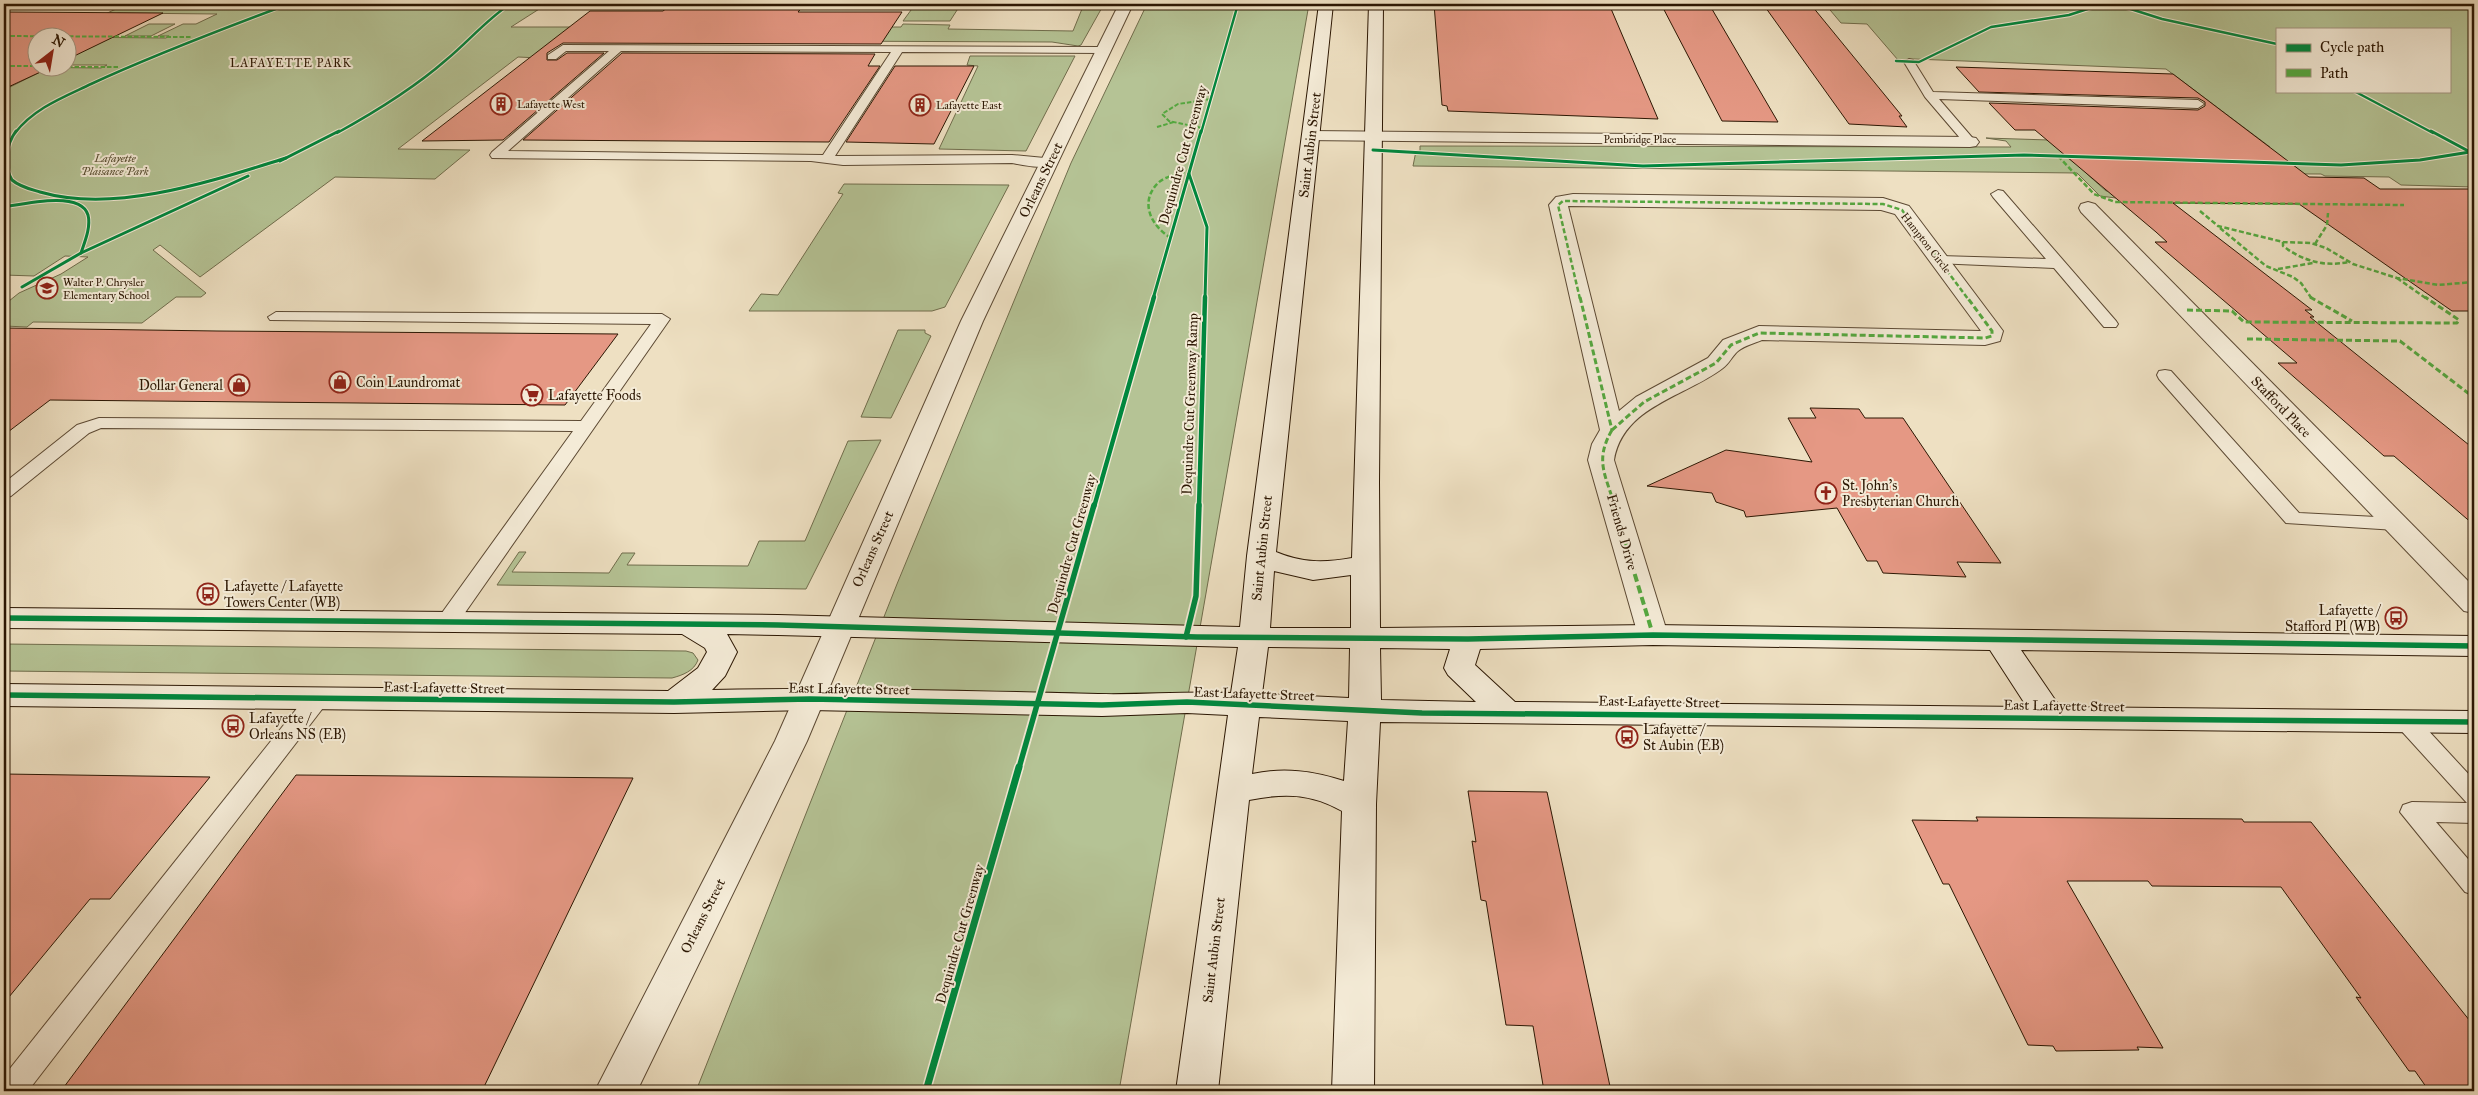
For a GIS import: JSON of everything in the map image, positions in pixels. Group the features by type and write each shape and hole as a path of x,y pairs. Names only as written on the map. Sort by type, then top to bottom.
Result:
{"street":[{"name":"Orleans Street","path":"616,1091 810,699 972,321 1126,4"},
{"name":"Saint Aubin Street","path":"1197,1091 1233,791 1254,638 1261,556 1326,4"},
{"path":"1354,1091 1359,804 1365,710 1376,4"},
{"name":"Pembridge Place","path":"1310,136 1970,142"},
{"name":"Hampton Circle","path":"1573,200 1883,204 1902,210 1992,331 1992,336 1985,338 1759,333 1731,345 1716,363 1644,402 1612,430 1558,206 1563,202 1573,200"},
{"name":"Stafford Place","path":"2088,208 2474,604"},
{"name":"Friends Drive","path":"1612,430 1604,444 1601,460 1653,635"},
{"path":"1261,556 1289,568 1310,572 1332,571 1366,563"},
{"path":"4,618 688,624 1254,638 1468,639 1653,635 2474,646"},
{"path":"674,702 704,682 718,666 722,652 716,641 688,624"},
{"path":"1468,639 1459,668 1505,712"},
{"path":"1999,640 2050,717"},
{"name":"East Lafayette Street","path":"4,695 674,702 810,699 1102,705 1187,702 1422,713 1505,712 2474,722"},
{"path":"1233,791 1256,784 1304,783 1332,790 1359,804"}],"lane":[{"path":"552,57 564,48 1102,50"},
{"path":"618,48 496,155 827,159 891,161 927,167 1013,166 1019,160 1050,162"},
{"path":"827,159 898,50"},
{"path":"1909,62 1929,95 1970,142"},
{"path":"1929,95 2198,104"},
{"path":"1998,194 2110,324"},
{"path":"1940,260 2059,264"},
{"path":"276,317 662,319 447,622"},
{"path":"2165,375 2293,519 2396,524"},
{"path":"4,492 83,429 99,423 586,426"},
{"path":"10,1091 318,698"},
{"path":"2405,720 2474,796"},
{"path":"2474,813 2412,812 2474,884"}],"green space":[{"name":"Lafayette Plaisance Park","path":"127,4 547,4 511,27 901,27 903,24 950,25 948,29 1073,31 1084,4 1104,4 1081,45 1078,46 1052,42 562,40 540,58 518,57 398,149 470,150 435,179 335,177 200,277 160,245 153,250 206,293 201,297 176,297 142,323 33,322 27,327 4,326 4,305 19,293 61,274 88,257 65,256 34,276 4,275 4,90 28,78 78,78 78,68 101,68 107,65 78,65 78,37 166,38 169,36 158,36 183,24 196,24 217,14 118,13 96,24 78,30 74,28"},
{"path":"1147,4 1309,4 1119,1091 696,1091 897,584 1071,163"},
{"path":"1825,4 2460,4 2474,10 2474,187 2401,185 2389,177 2325,176 2321,174 2086,173 2106,191 2123,192 2132,200 2100,196 2077,173 1413,166 1416,151 1420,151 1420,146 2011,147 2006,141 1986,138 2270,147 2166,69 1914,59 1898,60 1867,24 1841,23"},
{"path":"914,6 959,7 950,21 903,21"},
{"path":"149,24 175,24 151,36 125,36"},
{"path":"970,56 1075,56 1026,151 939,149 978,66 967,65"},
{"name":"Lafayette Plaisance Park","path":"4,67 28,67 28,70 4,70"},
{"path":"844,184 1009,185 945,307 932,311 749,311 761,294 778,295 843,194 838,193"},
{"path":"898,330 925,330 925,333 931,336 891,418 861,417"},
{"path":"881,440 806,589 497,585 519,552 526,552 512,572 609,573 622,553 635,553 627,565 748,566 759,541 805,541 848,441"},
{"path":"4,644 686,651 693,653 698,660 691,670 672,678 4,671"}],"building":[{"path":"672,4 805,4 798,12 902,12 881,44 563,43 547,53 547,60 557,60 567,53 604,53 503,140 422,141 590,11 663,11"},
{"path":"1434,4 1609,4 1658,119 1448,111 1447,106 1442,105"},
{"path":"1661,4 1709,4 1778,122 1722,121"},
{"path":"1763,4 1807,4 1812,6 1902,116 1899,116 1907,127 1849,124"},
{"path":"4,12 163,13 78,54 78,28 28,28 28,78 4,89"},
{"path":"622,53 875,54 868,66 880,66 829,142 523,140"},
{"name":"Lafayette East","path":"895,66 974,66 934,144 846,142"},
{"path":"1956,67 2173,74 2309,177 2364,178 2380,189 2474,189 2474,311 2452,311 2299,204 2173,203 2312,310 2305,310 2314,317 2310,317 2474,449 2474,525 2394,456 2384,456 2278,363 2297,363 2155,242 2167,242 2156,232 2035,130 2015,130 1989,103 2198,110 2205,106 2205,102 2198,98 1979,92"},
{"path":"4,328 618,334 565,405 50,400 4,435"},
{"name":"St. John's Presbyterian Church","path":"1810,408 1859,409 1865,418 1903,418 2001,563 1957,562 1966,577 1883,573 1877,561 1867,561 1837,508 1746,517 1744,511 1716,502 1712,493 1647,486 1726,450 1812,462 1788,418 1816,418"},
{"path":"4,774 210,777 110,899 90,899 4,1003"},
{"path":"296,775 633,778 482,1091 61,1091"},
{"path":"1468,791 1547,792 1611,1091 1544,1091 1533,1026 1506,1025 1486,901 1481,900 1472,841 1476,842"},
{"path":"1976,817 2242,819 2244,822 2311,822 2474,1026 2474,1091 2429,1091 2415,1071 2409,1071 2356,997 2361,998 2281,887 2152,886 2148,881 2067,881 2163,1048 2137,1047 2139,1050 2056,1051 2053,1046 2028,1045 1949,884 1943,884 1912,820 1978,821"}],"marked path":[{"path":"4,36 191,37"},
{"path":"4,66 28,66"},
{"path":"78,67 120,67"},
{"path":"1202,128 1169,121 1162,114 1178,104 1211,99"},
{"path":"1157,127 1174,122"},
{"path":"2058,156 2094,194 2115,202 2404,205"},
{"path":"1171,238 1153,222 1149,211 1149,198 1159,182 1191,170"},
{"path":"1612,430 1558,205 1563,201 1883,204 1902,210 1992,331 1992,336 1985,338 1759,333 1731,345 1716,363 1644,402 1612,430 1604,444 1601,460 1653,635"},
{"path":"2200,211 2218,226 2283,242 2311,243 2326,248 2353,264 2397,278 2438,285 2474,282"},
{"path":"2315,244 2327,225 2328,213"},
{"path":"2220,228 2266,266 2293,277 2301,283 2306,293 2312,299 2352,321"},
{"path":"2283,242 2283,246 2290,251 2314,262 2323,264 2349,262"},
{"path":"2278,269 2313,263"},
{"path":"2187,310 2232,311 2244,322 2457,323 2459,320 2397,278"},
{"path":"2247,339 2400,341 2468,393 2474,393"}],"cycle path":[{"path":"286,158 225,176 168,189 129,197 91,200 52,196 18,185 10,177 7,157 8,146 16,131 31,116 50,104 138,62 289,4"},
{"path":"280,161 342,130 401,94 438,67 500,10 510,4"},
{"name":"Dequindre Cut Greenway","path":"926,1091 1238,4"},
{"path":"1896,61 1919,62 1991,27 2069,15 2103,4"},
{"path":"2115,4 2162,19 2276,44"},
{"path":"2356,92 2472,153"},
{"path":"1373,150 1643,166 2024,155 2341,165 2420,160 2470,152"},
{"name":"Dequindre Cut Greenway","path":"1186,637 1196,596 1207,227 1189,174"},
{"path":"22,287 81,253 248,176"},
{"path":"4,207 50,200 74,202 82,206 87,212 89,222 81,253"},
{"path":"4,618 778,625 1197,637 1468,639 1653,635 2474,646"},
{"path":"4,695 674,702 810,699 1102,705 1187,702 1422,713 2474,722"}],"place":[{"name":"Lafayette West","path":"501,104"},
{"name":"Lafayette East","path":"920,105"},
{"name":"Walter P. Chrysler Elementary School","path":"47,288"},
{"name":"Coin Laundromat","path":"340,382"},
{"name":"Dollar General","path":"239,385"},
{"name":"Lafayette Foods","path":"532,395"},
{"name":"St. John's Presbyterian Church","path":"1826,493"},
{"name":"Lafayette / Lafayette Towers Center (WB)","path":"208,594"},
{"name":"Lafayette / Stafford Pl (WB)","path":"2396,618"},
{"name":"Lafayette / Orleans NS (EB)","path":"233,726"},
{"name":"Lafayette / St Aubin (EB)","path":"1627,737"}],"district":[{"name":"LAFAYETTE PARK","path":"291,63"}]}
